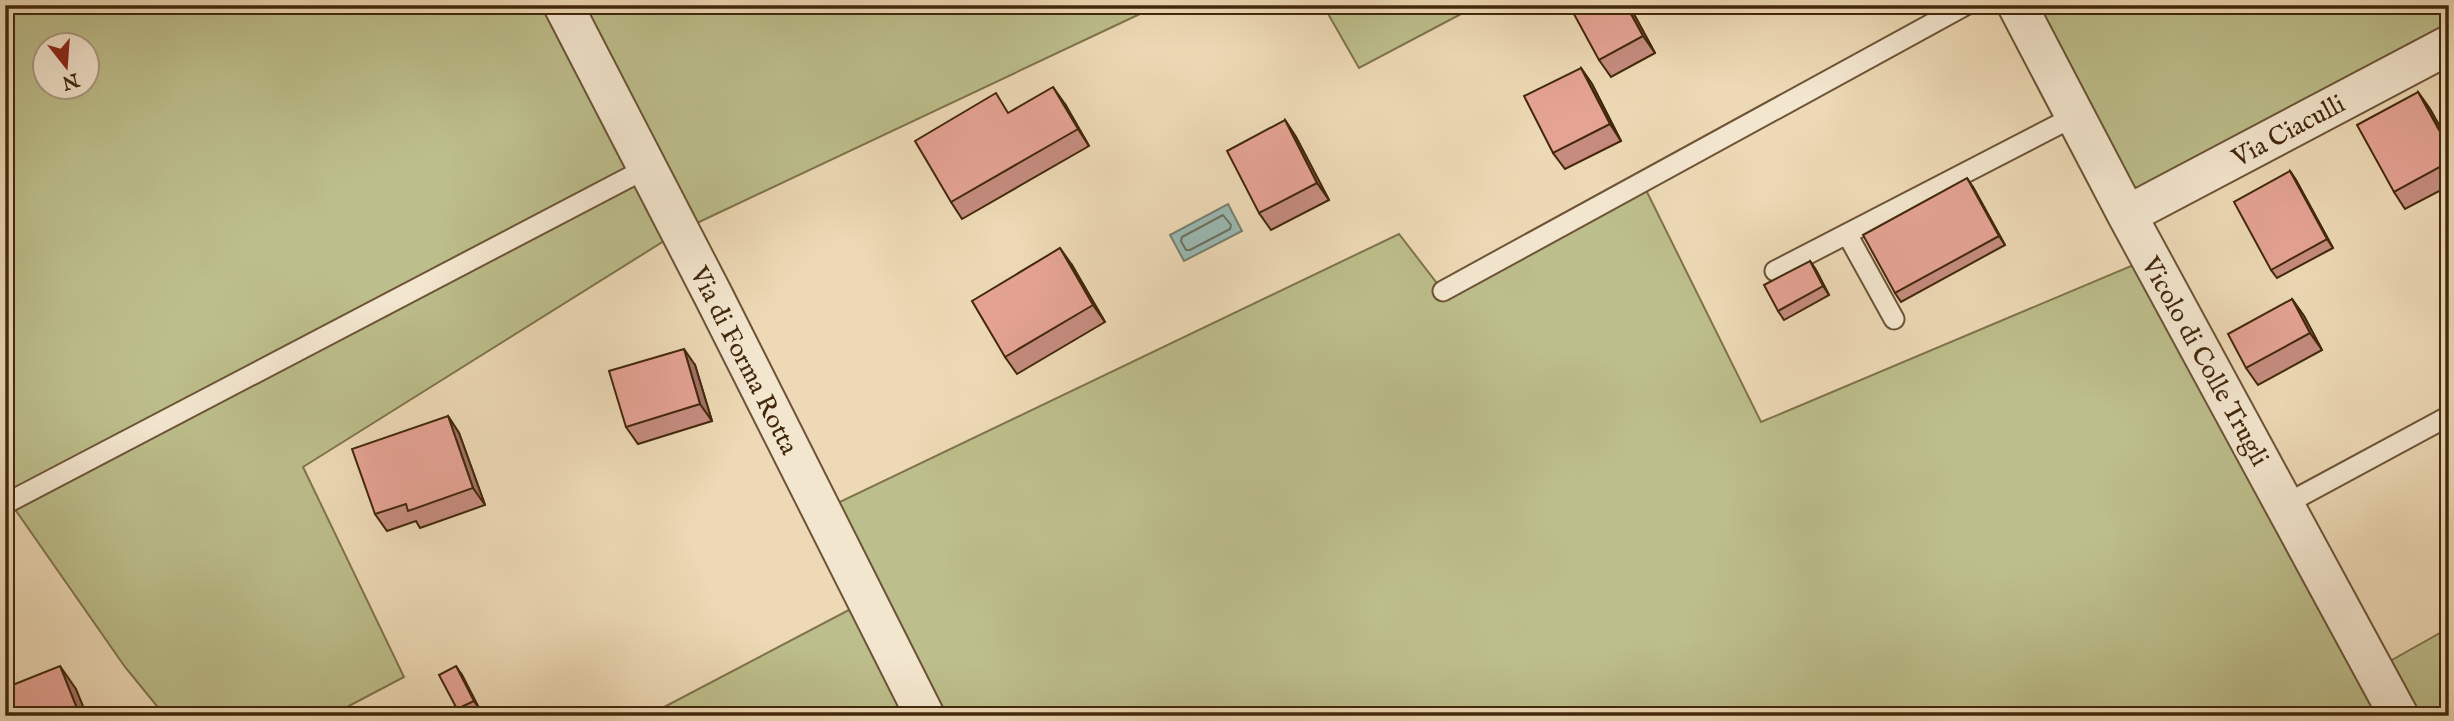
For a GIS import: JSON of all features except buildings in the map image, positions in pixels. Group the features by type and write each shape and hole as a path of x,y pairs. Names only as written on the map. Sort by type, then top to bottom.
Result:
{"street":[{"name":"Via di Forma Rotta","path":"563,5 925,716"},
{"name":"Vicolo di Colle Trugli","path":"2017,5 2127,215 2399,716"},
{"name":"Via Ciaculli","path":"2127,215 2449,45"}],"lane":[{"path":"1443,291 1966,5"},
{"path":"1775,271 2075,116"},
{"path":"5,504 647,168"},
{"path":"1847,234 1894,318"},
{"path":"2284,505 2449,416"}],"green space":[{"path":"5,5 1159,5 680,231 303,467 404,677 330,716 165,716 125,667 5,495"},
{"path":"1323,5 1478,5 1359,68"},
{"path":"2017,5 2449,5 2449,45 2127,215"},
{"path":"1642,182 1761,422 2150,258 2374,670 2449,628 2449,716 647,716 866,601 821,511 1399,234 1443,291"}],"water":[{"path":"1228,204 1242,231 1184,261 1170,235"}]}
